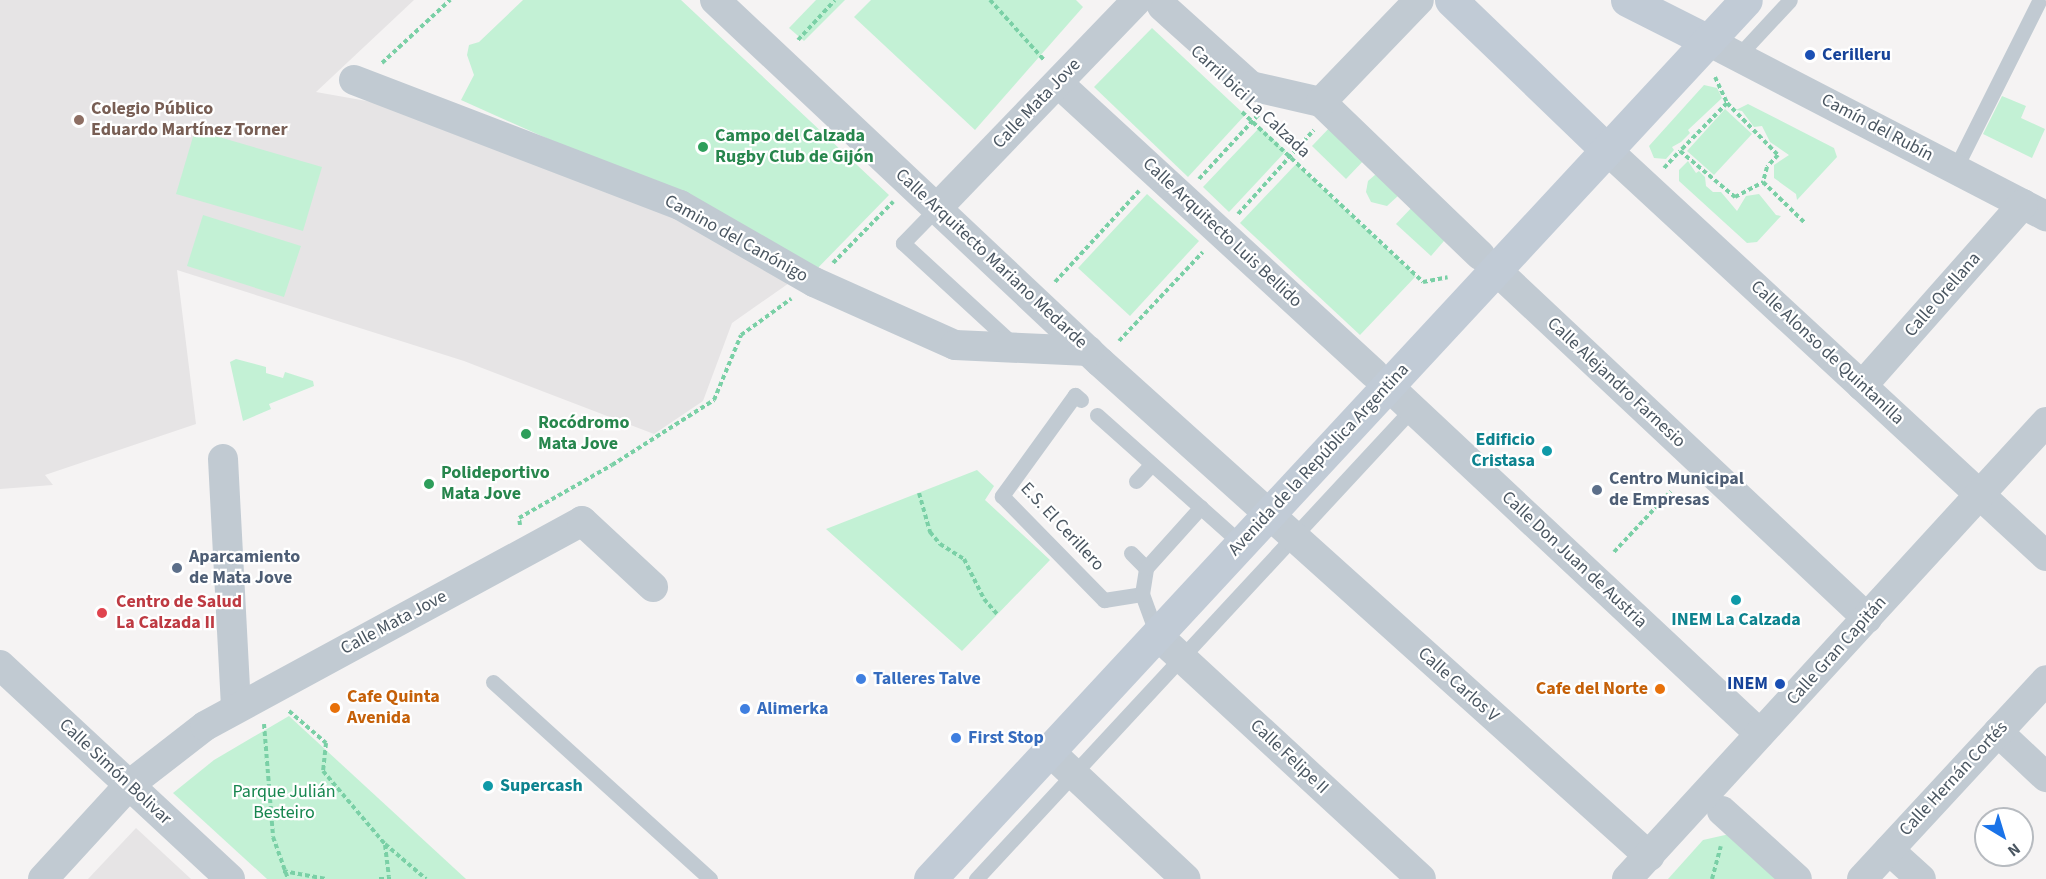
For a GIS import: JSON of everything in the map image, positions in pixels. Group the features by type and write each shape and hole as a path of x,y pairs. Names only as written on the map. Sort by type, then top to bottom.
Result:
{"street":[{"name":"Calle Arquitecto Mariano Medarde","path":"715,0 1089,351 1269,514"},
{"path":"1150,3 1251,86 1321,102 1419,0"},
{"path":"1451,0 1607,150"},
{"path":"1627,0 1708,41"},
{"name":"Avenida de la República Argentina","path":"940,875 1049,751 1269,514 1381,380 1488,263 1607,150 1746,0"},
{"name":"Calle Mata Jove","path":"938,208 1150,3"},
{"name":"Camín del Rubín","path":"1708,41 2035,210"},
{"name":"Camino del Canónigo","path":"357,82 680,205 814,282 955,345 1089,351"},
{"name":"Calle Arquitecto Luis Bellido","path":"1070,93 1381,380"},
{"name":"Calle Alejandro Farnesio","path":"1321,102 1488,263 1867,618"},
{"name":"Calle Alonso de Quintanilla","path":"1607,150 2046,556"},
{"name":"Calle Orellana","path":"1862,386 2035,210"},
{"name":"Calle Don Juan de Austria","path":"1381,380 1761,734"},
{"name":"Calle Gran Capitán","path":"1627,879 2046,422"},
{"path":"223,459 236,708"},
{"name":"Calle Carlos V","path":"1269,514 1649,856"},
{"name":"Calle Mata Jove","path":"43,879 129,785 205,726 236,708 272,710 582,521 652,588"},
{"name":"Calle Felipe II","path":"1157,635 1421,879"},
{"name":"Calle Simón Bolivar","path":"0,665 230,879"},
{"name":"Calle Hernán Cortés","path":"1862,879 2046,680"},
{"path":"1998,732 2046,777"},
{"path":"1049,751 1186,879"},
{"path":"1722,811 1797,879"},
{"path":"1889,850 1921,879"}],"lane":[{"path":"1738,56 1790,0"},
{"path":"1955,169 2038,3"},
{"path":"938,208 903,243 1018,348"},
{"name":"E.S. El Cerillero","path":"1081,400 1075,395 1002,496 1104,600 1142,594"},
{"name":"Avenida de la República Argentina","path":"976,879 1412,409"},
{"path":"1097,415 1242,544"},
{"path":"1136,481 1152,464"},
{"path":"1157,635 1142,594 1146,568 1201,507"},
{"name":"E.S. El Cerillero","path":"1131,553 1146,568"},
{"path":"493,682 710,879"}],"path":[{"path":"357,82 450,0"},
{"path":"798,40 835,0"},
{"path":"990,0 1046,63"},
{"path":"1680,151 1735,198 1763,182 1767,167 1778,155 1727,103 1715,77"},
{"path":"1182,197 1277,93"},
{"path":"1661,170 1727,103"},
{"name":"Carril bici La Calzada","path":"1236,107 1416,276"},
{"path":"1055,282 1156,172"},
{"path":"1763,182 1805,223"},
{"path":"522,529 519,518 714,400 741,335 814,282"},
{"path":"571,488 574,495"},
{"path":"1614,552 1671,491"},
{"path":"919,493 930,532 940,544 964,559 984,599 998,614"},
{"path":"264,726 272,710"},
{"path":"272,710 264,726 273,837 282,870 288,879"},
{"path":"272,710 290,711 326,743 323,771 385,844 426,879"},
{"path":"379,879 391,878 385,844"},
{"path":"282,870 326,879"}],"shaded area":[{"path":"0,0 414,0 316,92 378,103 677,213 792,281 732,323 703,401 654,434 464,361 177,270 196,424 45,475 53,485 0,489"},
{"path":"136,828 191,879 88,879"}],"green space":[{"name":"Campo del Calzada Rugby Club de Gijón","path":"523,0 681,0 889,195 811,275 687,201 461,100 474,75 467,55 469,45 479,42"},
{"path":"816,0 845,0 804,41 789,28"},
{"path":"871,0 1076,0 1083,7 975,130 854,17"},
{"path":"1152,28 1245,115 1188,177 1094,87"},
{"path":"1704,85 1717,88 1722,98 1688,130 1690,133 1681,142 1672,147 1674,150 1666,159 1654,158 1649,146"},
{"path":"2002,96 2026,106 2021,118 2045,129 2032,158 1983,134"},
{"path":"1748,104 1834,148 1837,157 1797,200 1796,194 1774,178 1774,165 1789,155 1770,142 1762,126 1754,127 1742,111 1736,110"},
{"path":"1725,109 1752,134 1714,175 1687,151"},
{"path":"1333,124 1367,157 1346,179 1312,146"},
{"path":"1260,127 1286,151 1229,212 1203,187"},
{"path":"195,130 322,167 303,231 176,194"},
{"path":"1688,161 1696,173 1699,171 1705,177 1706,186 1713,192 1721,192 1737,211 1746,196 1759,194 1776,215 1781,216 1757,242 1747,243 1679,181 1679,170"},
{"path":"1296,164 1416,276 1360,335 1240,223"},
{"path":"1376,174 1399,195 1387,206 1371,202 1366,192 1368,181"},
{"path":"1147,194 1199,241 1130,316 1078,268"},
{"path":"1416,203 1450,234 1431,256 1396,224"},
{"path":"203,215 301,246 284,297 187,266"},
{"path":"236,359 266,367 266,373 283,378 285,372 313,381 314,386 269,404 271,409 243,421 230,362"},
{"path":"977,470 994,486 985,500 1050,560 962,651 826,529"},
{"name":"Parque Julián Besteiro","path":"289,716 466,879 267,879 173,793 214,760"},
{"path":"1734,833 1786,879 1668,879 1703,840"}],"place":[{"name":"Cerilleru","path":"1810,55"},
{"name":"Colegio Público Eduardo Martínez Torner","path":"79,120"},
{"name":"Campo del Calzada Rugby Club de Gijón","path":"703,147"},
{"name":"Rocódromo Mata Jove","path":"526,434"},
{"name":"Edificio Cristasa","path":"1547,451"},
{"name":"Polideportivo Mata Jove","path":"429,484"},
{"name":"Centro Municipal de Empresas","path":"1597,490"},
{"name":"Aparcamiento de Mata Jove","path":"177,568"},
{"name":"INEM La Calzada","path":"1736,600"},
{"name":"Centro de Salud La Calzada II","path":"102,613"},
{"name":"Talleres Talve","path":"861,679"},
{"name":"INEM","path":"1780,684"},
{"name":"Cafe del Norte","path":"1660,689"},
{"name":"Cafe Quinta Avenida","path":"335,708"},
{"name":"Alimerka","path":"745,709"},
{"name":"First Stop","path":"956,738"},
{"name":"Supercash","path":"488,786"}]}
